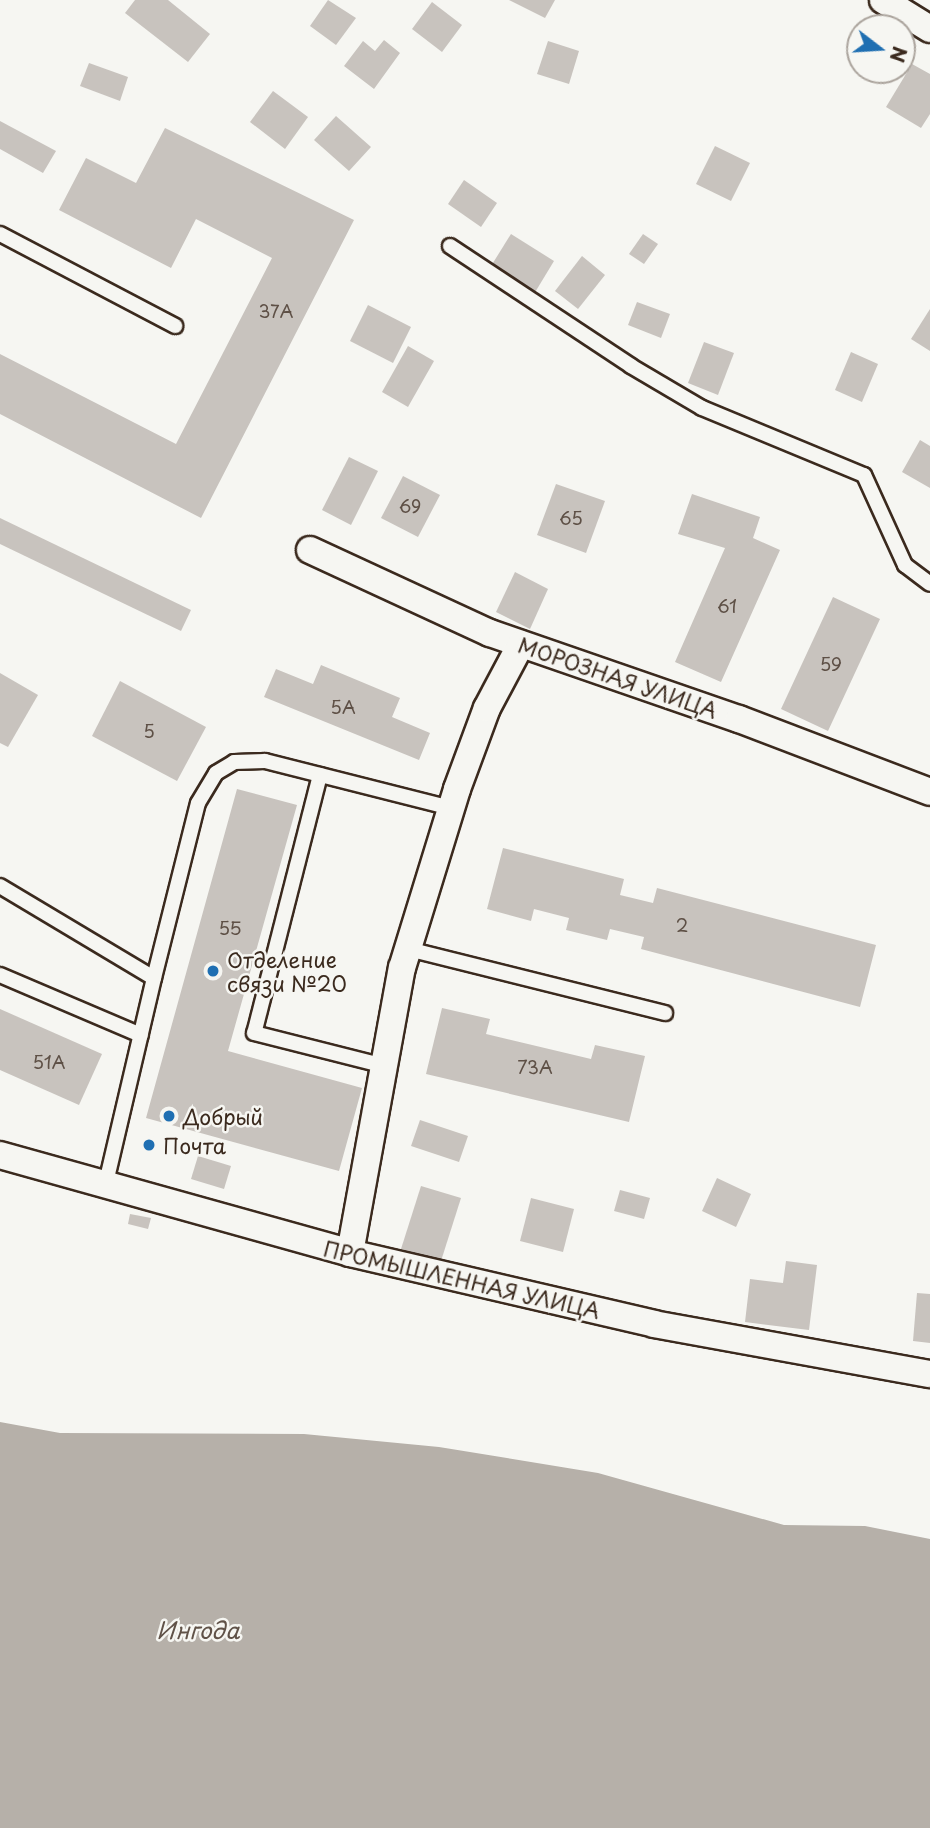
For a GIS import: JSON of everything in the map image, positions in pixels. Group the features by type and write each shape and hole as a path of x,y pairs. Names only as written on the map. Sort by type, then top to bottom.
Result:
{"street":[{"path":"883,0 930,29"},
{"name":"МОРОЗНАЯ УЛИЦА","path":"310,550 521,643 739,719 930,792"},
{"path":"349,1254 408,949 451,808 487,708 521,643"},
{"name":"ПРОМЫШЛЕННАЯ УЛИЦА","path":"0,1155 349,1254 654,1324 930,1374"}],"lane":[{"path":"0,234 175,326"},
{"path":"450,246 631,366 702,408 864,475 905,565 930,584"},
{"path":"106,1183 198,803 216,773 234,762 265,761 451,808"},
{"path":"320,775 254,1033 384,1066"},
{"path":"0,886 154,978"},
{"path":"408,949 665,1013"},
{"path":"0,975 141,1035"}],"water":[{"name":"Ингода","path":"0,1422 60,1433 304,1434 439,1447 598,1473 784,1525 865,1526 930,1539 930,1828 0,1828"}],"building":[{"path":"135,0 168,0 210,34 188,62 125,13"},
{"path":"328,0 356,18 336,45 310,26"},
{"path":"509,0 555,0 545,18"},
{"path":"432,2 462,25 442,52 412,29"},
{"path":"384,40 400,53 374,89 344,66 363,41 375,51"},
{"path":"548,41 579,51 569,84 537,74"},
{"path":"89,63 128,77 120,101 80,86"},
{"path":"916,66 930,74 930,114 921,128 886,107 900,84 916,84"},
{"path":"273,91 308,117 285,149 250,122"},
{"path":"336,116 371,147 349,171 314,140"},
{"path":"0,121 56,151 43,173 0,149"},
{"path":"165,128 354,220 201,518 0,414 0,354 176,444 272,258 196,219 171,268 59,210 86,158 136,183"},
{"path":"715,146 750,163 731,201 696,184"},
{"path":"464,180 497,203 481,227 448,204"},
{"path":"511,234 554,261 534,294 491,266"},
{"path":"643,234 658,244 644,264 629,254"},
{"path":"582,256 605,275 578,309 555,291"},
{"path":"637,302 670,314 661,338 628,325"},
{"path":"368,305 411,327 393,363 350,341"},
{"path":"930,309 930,351 911,339"},
{"path":"704,342 734,353 718,395 688,383"},
{"path":"408,346 434,361 408,407 382,392"},
{"path":"851,352 878,364 862,402 835,390"},
{"path":"920,440 930,446 930,488 902,472"},
{"path":"349,457 378,471 351,525 322,510"},
{"path":"403,476 440,495 418,537 381,518"},
{"path":"556,484 605,501 586,553 537,535"},
{"path":"692,494 760,517 753,538 780,550 721,682 675,662 725,548 678,534"},
{"path":"0,518 191,610 181,631 0,544"},
{"path":"515,572 548,589 530,629 496,612"},
{"path":"833,597 880,619 828,731 781,709"},
{"path":"321,665 400,698 392,717 430,733 419,760 264,697 276,669 313,684"},
{"path":"0,673 38,695 8,747 0,743"},
{"path":"120,681 206,727 177,781 92,736"},
{"path":"237,789 297,805 228,1051 362,1088 339,1171 146,1118"},
{"path":"503,848 624,879 620,895 653,903 657,888 876,945 860,1007 641,949 644,937 610,929 607,940 566,930 569,918 534,909 531,921 487,909"},
{"path":"442,1008 490,1019 486,1034 591,1059 595,1045 645,1056 629,1122 426,1074"},
{"path":"0,1009 102,1054 79,1105 0,1070"},
{"path":"420,1120 468,1136 459,1162 411,1146"},
{"path":"198,1156 231,1166 224,1189 191,1179"},
{"path":"717,1178 751,1194 736,1227 702,1211"},
{"path":"421,1186 461,1198 441,1261 401,1249"},
{"path":"620,1190 650,1198 644,1219 614,1211"},
{"path":"531,1198 574,1209 563,1252 520,1241"},
{"path":"130,1214 151,1218 148,1229 128,1224"},
{"path":"786,1261 817,1265 809,1330 745,1322 750,1279 783,1283"},
{"path":"917,1293 930,1294 930,1343 913,1341"}],"place":[{"name":"Отделение связи №20","path":"213,971"},
{"name":"Добрый","path":"169,1116"},
{"name":"Почта","path":"149,1145"}]}
